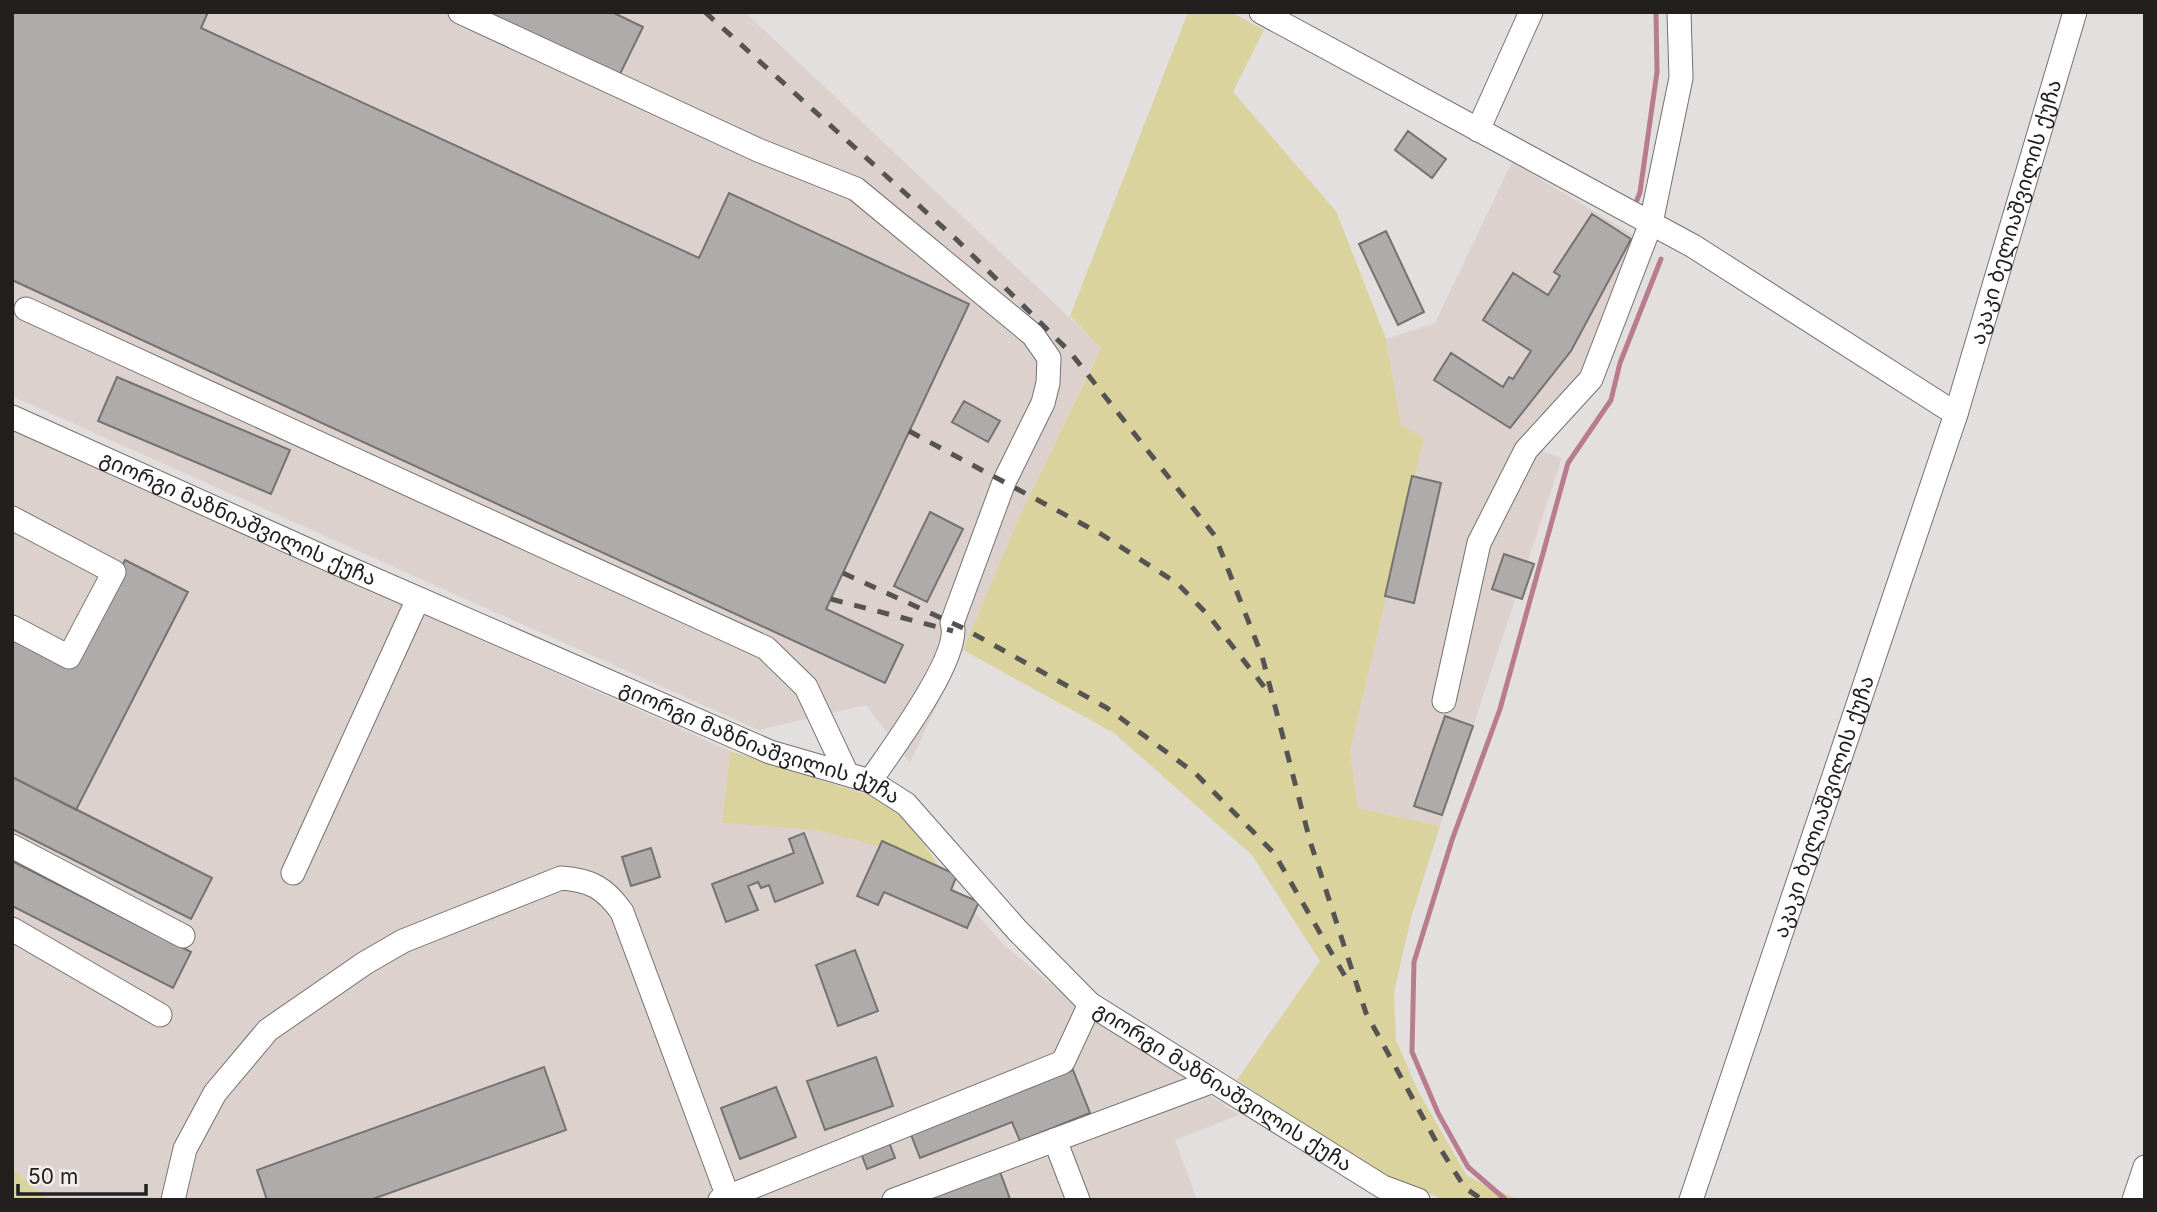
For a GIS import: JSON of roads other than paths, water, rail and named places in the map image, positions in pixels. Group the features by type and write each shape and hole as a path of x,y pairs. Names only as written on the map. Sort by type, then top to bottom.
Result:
{"street":[{"path":"460,12 758,150 856,189 1033,335 1049,358 1048,383 1043,403 1004,482 952,623 955,631 947,654 916,716 870,781"},
{"path":"1261,12 1693,246 1955,414"},
{"path":"1478,130 1531,12"},
{"path":"1444,701 1479,543 1526,450 1591,379 1651,223 1681,78 1679,12"},
{"name":"აკაკი ბელიაშვილის ქუჩა","path":"1691,1200 1955,414 2075,12"},
{"path":"26,309 766,648 806,687 847,774"},
{"name":"გიორგი მაზნიაშვილის ქუჩა","path":"13,421 770,752 870,781 906,804 1008,921 1090,1004 1383,1187 1419,1200"},
{"path":"12,518 114,572 69,657 12,627"},
{"path":"293,873 418,598"},
{"path":"12,846 183,936"},
{"path":"173,1200 185,1149 215,1093 268,1030 365,963 403,941 561,878 583,879 609,894 622,912 724,1198 1063,1062 1090,1004"},
{"path":"12,929 160,1015"},
{"path":"894,1200 1213,1081"},
{"path":"1055,1140 1078,1200"},
{"path":"2134,1200 2145,1167"}],"waterway":[{"path":"1637,200 1657,72 1656,12"},
{"path":"1506,1200 1468,1167 1438,1113 1412,1052 1414,962 1452,840 1500,709 1568,463 1611,400 1620,363 1661,259"}],"railway":[{"path":"705,12 957,240 1070,352 1215,536 1262,656 1310,841 1366,1013 1438,1145 1465,1188 1483,1200"},
{"path":"909,431 1101,534 1178,584 1209,616 1269,693"},
{"path":"843,573 963,628 1107,708 1196,774 1274,853 1350,985"},
{"path":"831,599 953,631"}]}
